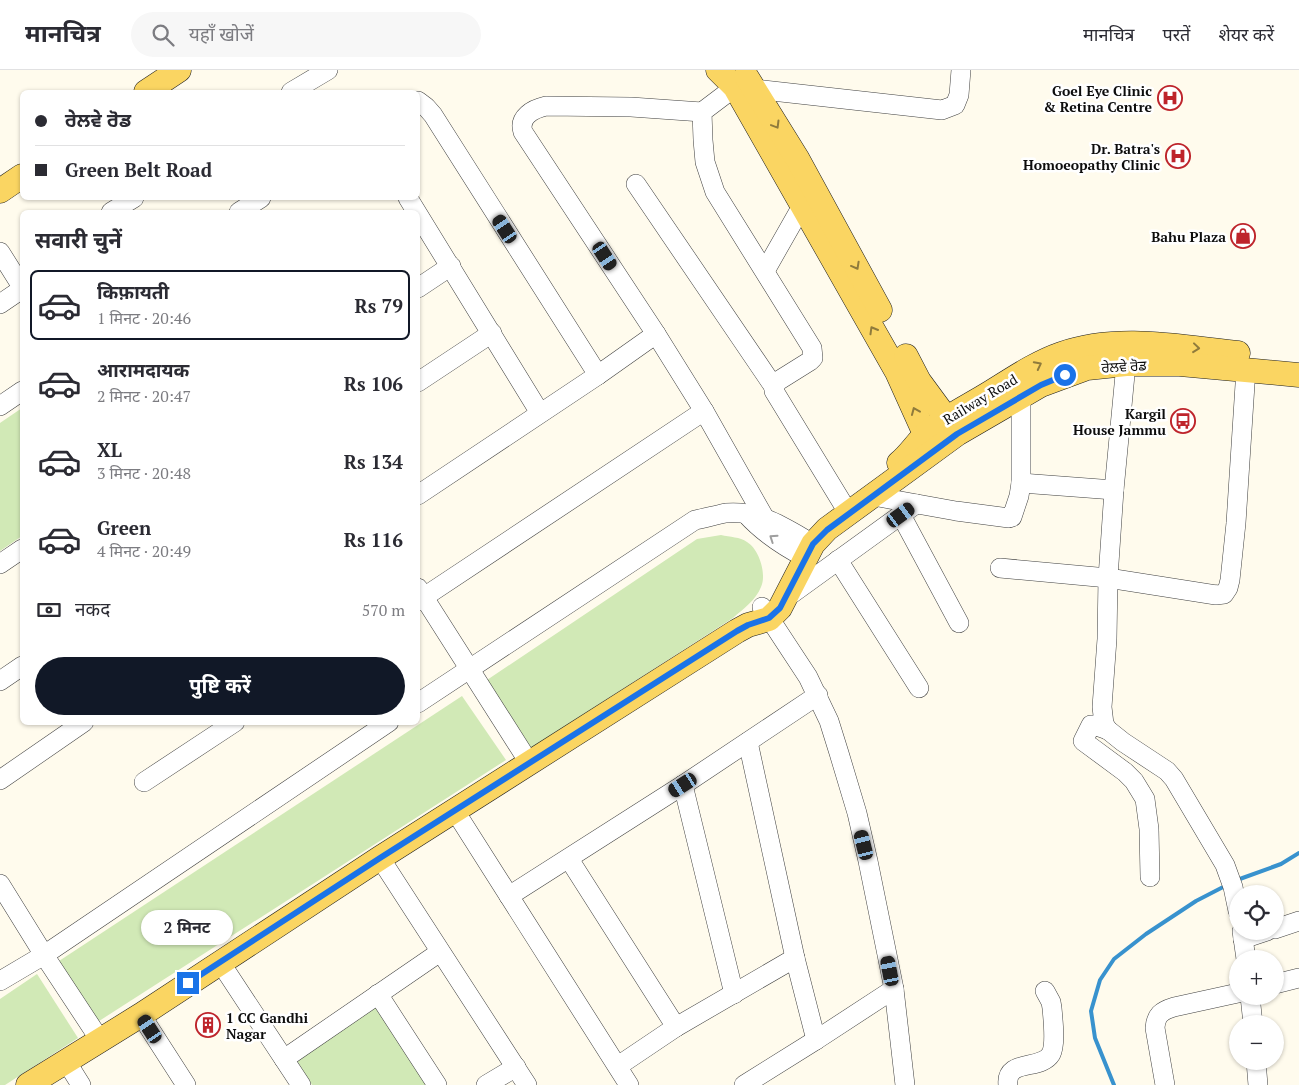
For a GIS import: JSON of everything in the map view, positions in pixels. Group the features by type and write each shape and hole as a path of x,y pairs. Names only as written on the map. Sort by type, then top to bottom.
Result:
{"main road":[{"path":"149,90 179,70"},
{"path":"718,70 743,82 802,206 897,372 930,442 873,496 845,507"},
{"name":"Railway Road","path":"743,82 797,158 919,381 952,426"},
{"path":"0,191 20,177"},
{"name":"Railway Road","path":"760,617 803,548 818,516 845,507 910,454 930,442 1036,365 1061,354 1088,347 1121,343 1156,344 1299,360"},
{"name":"ਰੇਲਵੇ ਰੋਡ","path":"952,426 1020,398 1041,385 1088,368 1126,364 1180,364 1299,375"},
{"path":"28,1085 141,1015 380,858 760,617 780,608 786,598 803,548"}],"street":[{"path":"295,90 328,70"},
{"path":"803,548 764,517 704,411 656,334 523,132 522,122 533,111 546,106 631,107 702,112 743,82 942,110 955,105 959,95 961,70"},
{"path":"420,102 433,115 598,375"},
{"path":"702,112 705,162 715,192 812,348 813,358 778,381 774,388"},
{"path":"636,184 774,388 774,391 845,507"},
{"path":"114,210 131,200"},
{"path":"242,210 258,200"},
{"path":"765,271 802,206"},
{"path":"420,218 540,413"},
{"path":"0,252 20,278 0,304"},
{"path":"420,287 451,266"},
{"path":"420,381 492,333"},
{"path":"420,494 656,334"},
{"path":"1108,730 1104,724 1102,706 1107,639 1108,578 1126,364"},
{"path":"1000,568 1108,578 1216,595 1224,594 1230,580 1236,523 1246,369"},
{"path":"0,406 20,393"},
{"path":"873,496 908,509 1012,517 1016,511 1020,496 1020,398"},
{"path":"420,594 704,411"},
{"path":"1020,483 1114,490"},
{"path":"786,598 908,509"},
{"path":"908,509 959,623"},
{"path":"420,702 695,520 726,514 745,513 764,517"},
{"path":"745,513 758,528 803,548"},
{"path":"0,564 20,550"},
{"path":"838,560 919,688"},
{"path":"420,596 530,764"},
{"path":"760,617 785,639 818,695 829,721 857,813 868,861 894,990 903,1084"},
{"path":"0,681 20,667"},
{"path":"509,896 683,785 818,695"},
{"path":"0,780 80,725"},
{"path":"144,782 230,725"},
{"path":"0,981 44,955 385,725"},
{"path":"1150,878 1149,829 1145,799 1126,772 1083,741 1094,725 1108,730 1135,751 1167,771 1174,779 1224,865 1231,885"},
{"path":"748,742 816,1040"},
{"path":"683,785 734,994"},
{"path":"455,811 630,1085"},
{"path":"380,858 527,1085"},
{"path":"569,859 676,1027"},
{"path":"0,884 100,1040"},
{"path":"1284,926 1299,920"},
{"path":"284,1060 440,952"},
{"path":"618,1066 676,1027 796,958"},
{"path":"220,962 301,1085"},
{"path":"1284,982 1299,978"},
{"path":"744,1085 894,990"},
{"path":"1008,1085 1012,1071 1017,1067 1043,1062 1052,1051 1052,1008 1045,991"},
{"path":"378,994 437,1085"},
{"path":"1165,1085 1155,1028 1156,1019 1159,1014 1164,1010 1174,1007 1229,995"},
{"path":"141,1015 186,1085"},
{"path":"66,1061 81,1085"},
{"path":"486,1085 516,1067"},
{"path":"1257,1070 1258,1085"}],"green space":[{"path":"20,409 20,537 0,551 0,423"},
{"path":"721,535 744,540 755,550 761,562 763,582 753,600 733,618 526,751 484,682 697,539"},
{"path":"462,696 506,760 96,1023 56,963"},
{"path":"37,974 78,1038 5,1085 0,1085 0,999"},
{"path":"376,1004 426,1085 312,1085 294,1056"}],"waterway":[{"path":"1237,880 1281,864 1299,853"},
{"path":"1114,1085 1095,1038 1091,1011 1100,980 1114,959 1146,934 1196,901 1227,885"}],"place":[{"name":"Goel Eye Clinic & Retina Centre","path":"1170,98"},
{"name":"Dr. Batra's Homoeopathy Clinic","path":"1178,156"},
{"name":"Bahu Plaza","path":"1243,236"},
{"name":"Kargil House Jammu","path":"1183,421"},
{"name":"1 CC Gandhi Nagar","path":"208,1025"}],"route":[{"path":"188,983 380,858 737,631 769,618 780,608 786,598 813,544 827,530 957,434 1041,385 1065,375"}]}
